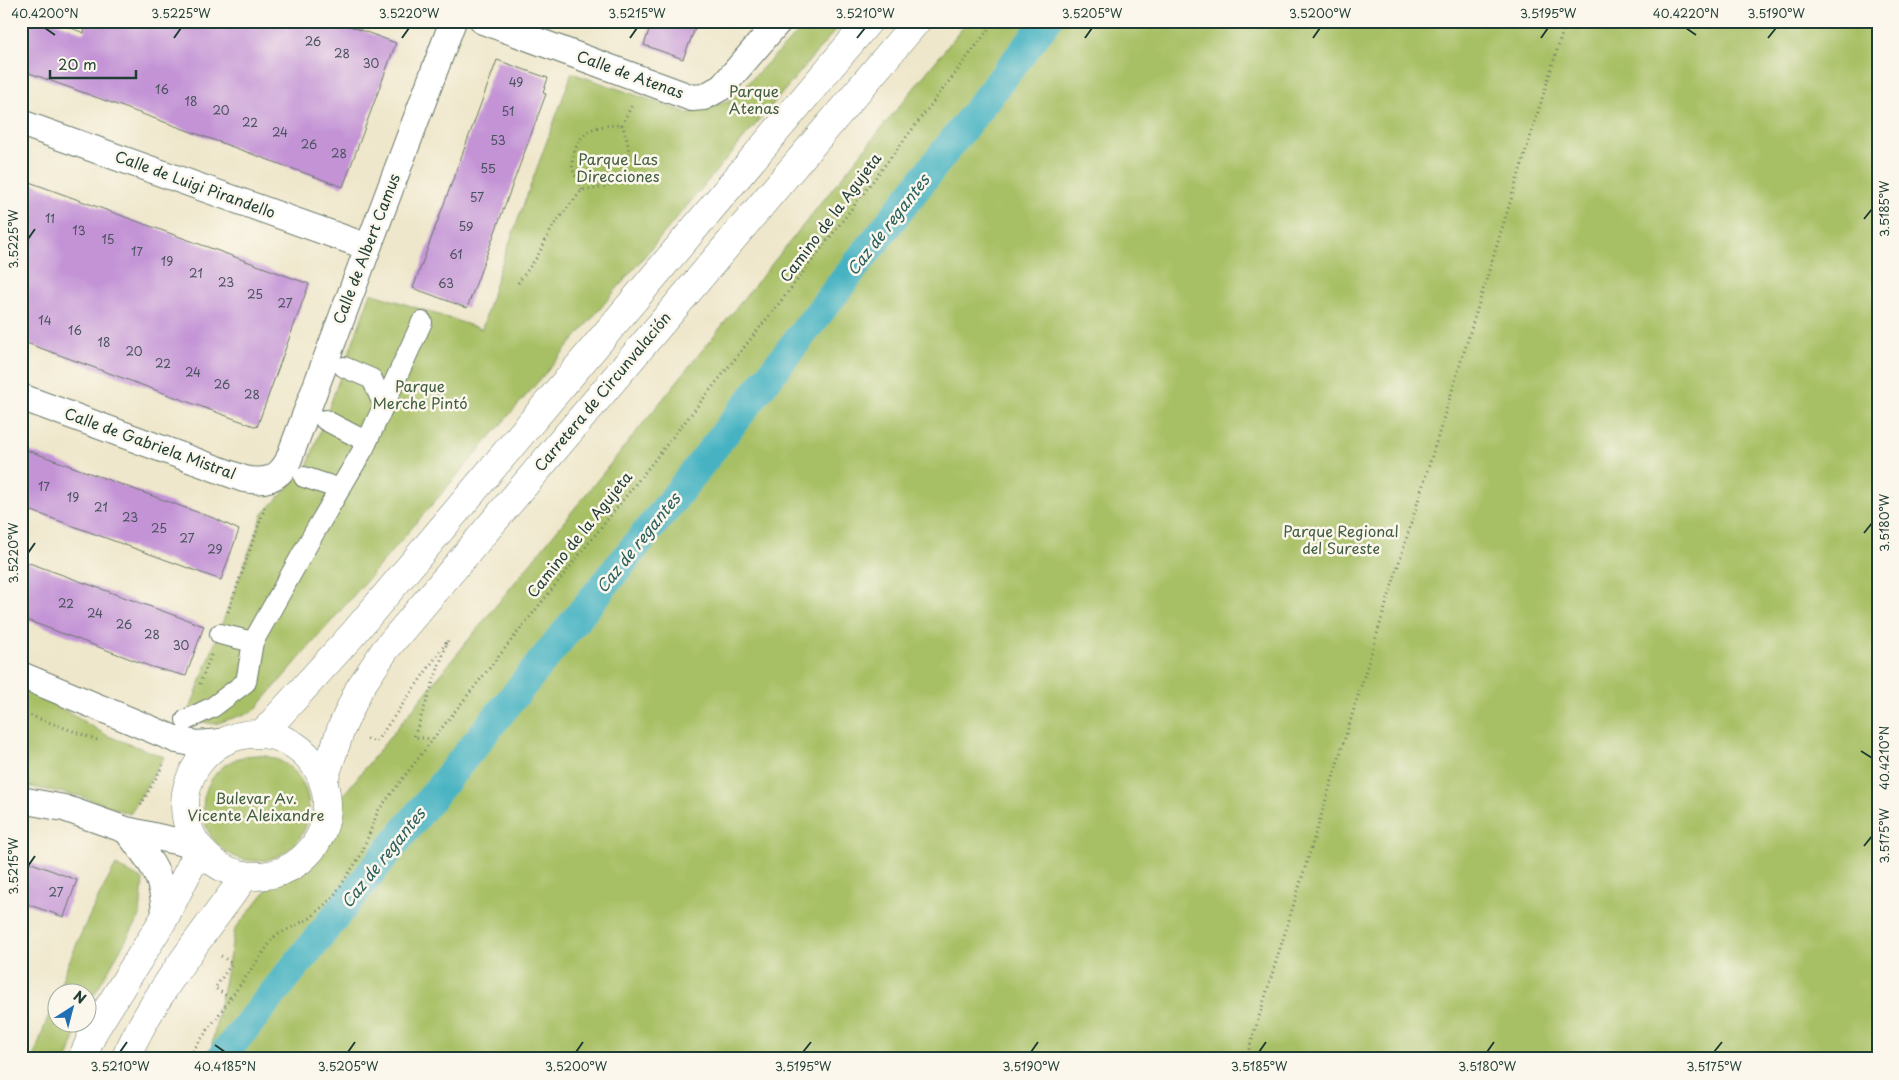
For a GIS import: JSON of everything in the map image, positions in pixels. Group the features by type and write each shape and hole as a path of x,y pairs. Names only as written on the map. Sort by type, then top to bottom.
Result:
{"main road":[{"path":"262,734 360,626 869,21"},
{"name":"Carretera de Circunvalación","path":"324,782 341,729 359,689 385,650 917,21"},
{"path":"248,734 262,734 278,737 294,744 317,767 324,782 328,803 325,823 317,842 304,858 286,869 267,875 246,875 219,866 199,847 186,819 186,789 198,762 221,742 248,734"},
{"path":"82,1059 94,1031 165,917 199,847"},
{"path":"125,1059 135,1037 163,990 246,875"}],"street":[{"name":"Calle de Albert Camus","path":"279,474 288,461 453,21"},
{"name":"Calle de Atenas","path":"484,21 692,98 704,97 722,87 779,21"},
{"name":"Calle de Luigi Pirandello","path":"21,123 368,247"},
{"path":"182,730 246,682 253,642 367,442 422,322"},
{"path":"344,367 372,379 384,406"},
{"name":"Calle de Gabriela Mistral","path":"21,397 244,479 258,482 268,481 279,474"},
{"path":"325,420 367,442"},
{"path":"304,477 340,489"},
{"path":"220,634 253,642"},
{"path":"21,675 182,730 197,744 221,742"},
{"path":"21,800 64,808 126,830 199,847"},
{"path":"126,830 154,866 165,892 165,917"}],"path":[{"name":"Camino de la Agujeta","path":"187,1059 274,936 310,918 333,897 361,854 378,811 433,739 782,300 996,21"},
{"path":"1246,1059 1566,21"},
{"path":"518,283 537,257 553,226 582,190 602,189 620,179 630,159 629,143 622,125 633,102"},
{"path":"582,190 572,167 574,152 580,137 592,128 604,125 622,125"},
{"path":"126,830 182,730 220,634 268,500"},
{"path":"341,729 376,742 448,640 414,737 433,739"},
{"path":"21,712 109,744"},
{"path":"154,760 163,763"},
{"path":"220,955 232,963 215,988 230,998"}],"green space":[{"path":"809,21 843,21 555,362 254,711 215,724 186,720 263,514 307,467 371,293 482,329 499,271 572,73 688,113 730,101"},
{"name":"Parque Regional del Sureste","path":"968,21 1878,21 1878,1059 209,1059 235,929"},
{"name":"Bulevar Av. Vicente Aleixandre","path":"28,688 108,736 164,757 130,814 80,796 21,785 21,691"},
{"name":"Bulevar Av. Vicente Aleixandre","path":"256,755 276,759 293,771 305,788 309,808 305,828 293,845 276,857 256,861 236,857 219,845 207,828 203,808 207,788 219,771 236,759"},
{"path":"116,865 143,880 140,916 98,988 98,982 61,982 80,935"},
{"path":"48,1017 48,1032 77,1032 67,1059 33,1059"}],"building":[{"path":"21,21 53,21 84,33 86,21 336,21 396,43 343,187 21,70"},
{"path":"652,21 698,21 683,59 644,45"},
{"path":"497,60 548,78 543,93 546,94 467,308 413,288"},
{"path":"21,179 309,284 257,427 21,341"},
{"path":"21,448 216,519 239,530 221,580 21,507"},
{"path":"21,560 204,626 186,676 152,667 21,618"},
{"path":"21,859 77,880 64,917 21,902"}],"waterway":[{"name":"Caz de regantes","path":"220,1059 671,502 1047,21"}],"park label":[{"name":"Parque Atenas","path":"754,100"},
{"name":"Parque Las Direcciones","path":"618,168"},
{"name":"Parque Merche Pintó","path":"420,396"}]}
